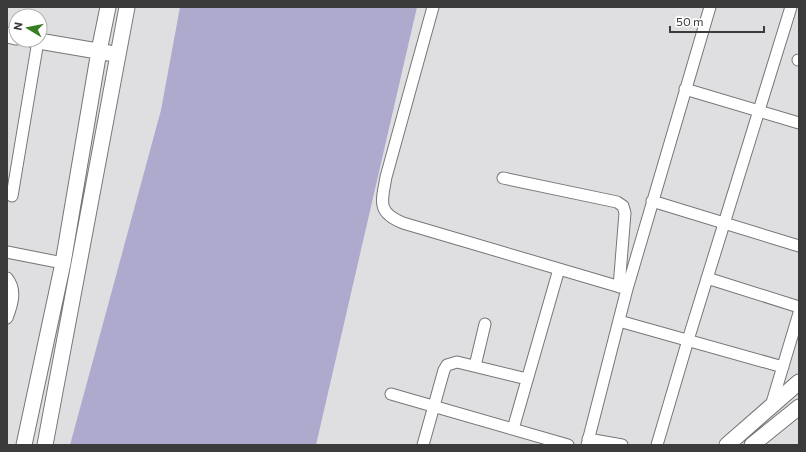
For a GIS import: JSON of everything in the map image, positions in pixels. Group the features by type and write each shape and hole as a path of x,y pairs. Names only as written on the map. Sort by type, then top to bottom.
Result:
{"street":[{"path":"24,445 63,264 99,51 108,7"},
{"path":"45,445 127,7"},
{"path":"433,7 386,177 382,198 382,206 385,212 392,218 403,223 623,288"},
{"path":"623,288 652,201 710,7"},
{"path":"657,445 791,7"},
{"path":"48,42 118,55"},
{"path":"12,196 35,48"},
{"path":"685,89 799,122"},
{"path":"503,178 617,202 623,206 625,213 623,288 619,321 588,442 622,445"},
{"path":"652,201 799,246"},
{"path":"7,252 63,264"},
{"path":"513,429 559,269"},
{"path":"7,278 13,289 7,318"},
{"path":"707,278 799,307"},
{"path":"770,407 799,313"},
{"path":"619,321 783,366"},
{"path":"475,366 485,324"},
{"path":"424,445 444,370 447,365 457,362 527,379"},
{"path":"727,445 799,382"},
{"path":"391,394 568,445"},
{"path":"752,445 799,407"}],"shaded area":[{"path":"180,7 417,7 316,445 70,445 161,110"}]}
